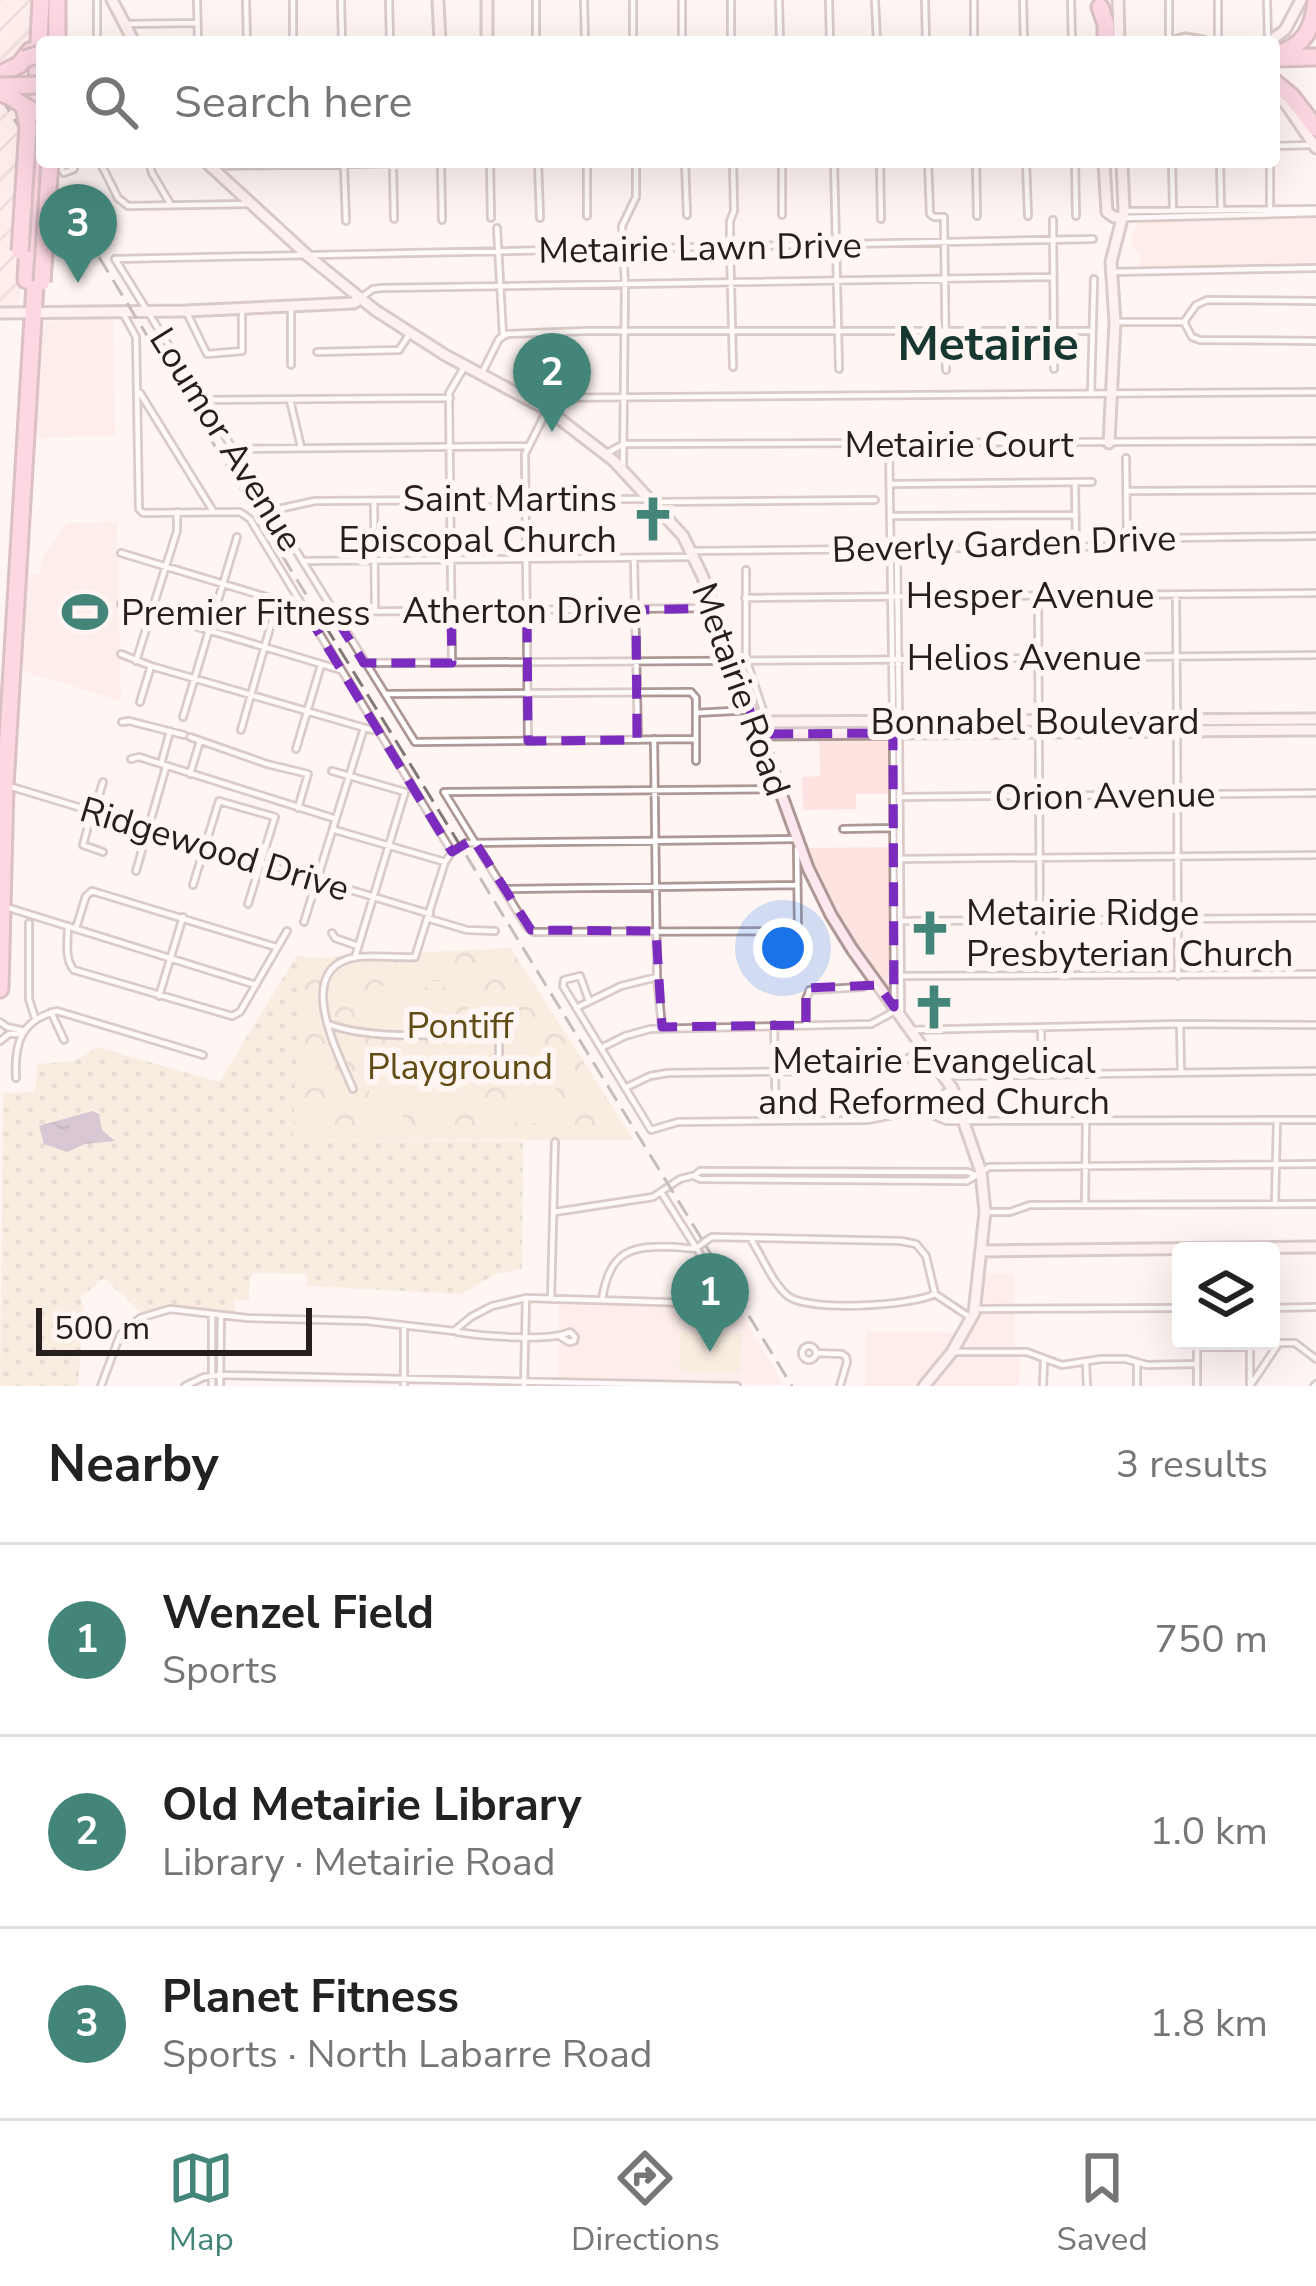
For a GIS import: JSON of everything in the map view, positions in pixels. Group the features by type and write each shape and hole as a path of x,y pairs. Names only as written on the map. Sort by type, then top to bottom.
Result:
{"highway":[{"path":"34,281 21,271 28,126 13,82 29,59 38,0"},
{"path":"37,36 38,0"},
{"path":"53,36 54,0"},
{"path":"1280,56 1305,38 1316,1"},
{"path":"1104,36 1109,2"},
{"path":"0,83 29,59"},
{"path":"1280,59 1316,61"},
{"path":"0,83 36,83"},
{"path":"0,83 36,110"},
{"path":"1282,94 1316,140"},
{"path":"0,989 2,786 19,401 33,313 40,298 34,281 36,140"},
{"path":"34,281 49,168"},
{"path":"0,708 49,168"},
{"path":"19,401 20,423 26,428"}],"main road":[{"path":"112,0 131,36"},
{"path":"438,0 440,36"},
{"path":"487,0 487,36"},
{"path":"1277,36 1300,0"},
{"path":"1109,2 1119,36"},
{"name":"Metairie Road","path":"212,168 361,298 465,366 548,410 605,454 683,536 715,608 752,716 764,730 796,839 831,915 952,1088 965,1121 985,1212 973,1313 952,1352 923,1386"},
{"path":"1104,168 1107,212 1114,218 1123,215"},
{"path":"1108,443 1115,322 1113,247 1123,215 1122,168"},
{"path":"0,314 291,307 354,303 361,298"},
{"name":"Bonnabel Boulevard","path":"1178,726 1316,719"},
{"name":"Bonnabel Boulevard","path":"764,730 1178,726 1316,730"},
{"path":"1280,1248 1316,1247"},
{"path":"982,1251 1172,1250"}],"street":[{"path":"97,0 97,36"},
{"path":"246,0 247,36"},
{"path":"293,0 293,36"},
{"path":"341,0 342,36"},
{"path":"389,0 390,36"},
{"path":"536,0 536,36"},
{"path":"584,0 584,36"},
{"path":"633,0 633,36"},
{"path":"682,0 682,36"},
{"path":"730,0 731,36"},
{"path":"779,0 780,36"},
{"path":"829,0 830,36"},
{"path":"875,0 877,36"},
{"path":"925,0 926,36"},
{"path":"974,0 974,36"},
{"path":"1023,0 1024,36"},
{"path":"1071,0 1072,36"},
{"path":"1169,0 1171,36"},
{"path":"1218,0 1218,36"},
{"path":"1267,0 1269,36"},
{"path":"197,1 198,36"},
{"path":"124,24 197,23"},
{"path":"1280,145 1316,140"},
{"path":"58,168 64,173 74,169"},
{"path":"103,168 118,199 128,206 251,204"},
{"path":"151,168 171,205"},
{"path":"344,168 346,221"},
{"path":"393,168 394,220"},
{"path":"441,168 442,220"},
{"path":"490,168 490,218"},
{"path":"538,168 540,218"},
{"path":"586,168 587,216"},
{"path":"623,470 623,221 636,197 636,168"},
{"path":"685,168 687,215"},
{"path":"734,168 730,221 734,367"},
{"path":"782,168 782,215"},
{"path":"834,168 838,369"},
{"path":"880,168 881,219"},
{"path":"928,168 929,212 944,217 946,370"},
{"path":"976,168 977,216"},
{"path":"1026,168 1028,216"},
{"path":"1075,168 1076,216"},
{"path":"1172,168 1173,213"},
{"path":"1220,168 1221,212"},
{"path":"1270,168 1270,212"},
{"path":"1123,215 1316,211"},
{"path":"1053,220 1054,369"},
{"path":"481,375 502,335 497,228"},
{"name":"Metairie Lawn Drive","path":"116,259 1093,239"},
{"name":"Loumor Avenue","path":"116,259 415,742 529,741"},
{"path":"1112,272 1316,268"},
{"path":"361,298 382,287 1053,277"},
{"path":"1091,394 1094,279"},
{"path":"1184,322 1196,305 1207,300 1316,301"},
{"path":"291,307 291,365"},
{"path":"186,311 204,352 239,353 242,309"},
{"path":"122,312 136,337 140,510 213,511"},
{"path":"1115,322 1184,322"},
{"path":"1184,322 1192,337 1201,340 1316,341"},
{"path":"502,335 1093,331"},
{"path":"317,352 397,351 410,333"},
{"path":"946,353 1054,351"},
{"path":"452,662 449,398 465,366"},
{"path":"138,391 213,511"},
{"path":"526,398 1316,392"},
{"path":"204,400 449,398"},
{"path":"290,400 301,447"},
{"path":"548,410 527,448 529,741 696,739"},
{"name":"Metairie Court","path":"605,454 624,444 1316,440"},
{"path":"601,1048 638,1031 662,1027 871,1024 897,1011 896,658 889,444"},
{"path":"234,449 527,448"},
{"path":"1126,458 1127,546"},
{"path":"1075,482 1076,547"},
{"path":"890,484 1093,482"},
{"path":"1126,491 1316,490"},
{"path":"272,511 315,501 875,500"},
{"path":"374,501 376,612"},
{"name":"Loumor Avenue","path":"213,511 243,513 250,519 452,852"},
{"path":"136,661 177,531 177,512"},
{"path":"891,516 1076,514"},
{"path":"183,717 237,536"},
{"name":"Beverly Garden Drive","path":"302,561 634,559 1140,546 1169,538 1316,536"},
{"name":"Atherton Drive","path":"121,553 316,612 715,608"},
{"path":"634,559 638,740"},
{"path":"746,570 746,659 764,730"},
{"name":"Hesper Avenue","path":"745,598 1316,592"},
{"path":"1176,595 1178,976"},
{"path":"1038,596 1040,943"},
{"path":"241,730 278,601"},
{"path":"121,604 341,670"},
{"path":"122,654 376,728"},
{"name":"Helios Avenue","path":"364,663 1316,656"},
{"path":"296,749 321,664"},
{"path":"140,702 152,665"},
{"path":"385,694 694,693 696,761"},
{"path":"696,713 752,716"},
{"path":"122,722 170,731 308,774 298,808"},
{"path":"304,922 364,728"},
{"path":"136,871 170,731"},
{"path":"653,740 662,1027"},
{"path":"190,774 200,741"},
{"path":"131,759 139,757 336,819"},
{"path":"332,771 405,792 413,788"},
{"path":"104,782 83,845 104,852"},
{"name":"Ridgewood Drive","path":"2,786 374,896 467,930 495,931"},
{"path":"353,1090 322,1005 326,979 335,967 356,957 410,957 418,952 445,862 452,852 474,841 796,839 798,931 533,932 503,889 474,841 444,792 778,789"},
{"path":"356,957 405,792"},
{"name":"Orion Avenue","path":"896,797 1316,794"},
{"path":"896,797 897,859"},
{"path":"193,885 219,801 275,817 248,904"},
{"path":"842,829 893,828"},
{"path":"333,829 445,862"},
{"path":"897,859 1316,855"},
{"path":"503,889 797,885"},
{"path":"76,928 92,891 278,947"},
{"path":"1,907 256,985"},
{"path":"159,996 183,917"},
{"path":"897,920 1316,918"},
{"path":"29,923 28,999 35,1018"},
{"path":"68,926 69,965 74,970 232,1016 240,1012 287,931"},
{"path":"332,933 358,946"},
{"path":"897,976 1316,974"},
{"path":"589,1001 578,975 564,980 563,986 651,1130 678,1122 868,1120 900,1115 952,1088"},
{"path":"576,1008 621,986 657,977"},
{"path":"806,1024 809,990 858,988 875,981"},
{"path":"51,1012 64,1040"},
{"path":"16,1078 17,1047 24,1033 35,1018 51,1012 203,1055"},
{"path":"0,1022 24,1033"},
{"path":"328,1024 394,1035 499,1034 499,1060"},
{"path":"1180,1024 1181,1072"},
{"path":"911,1030 1316,1024"},
{"path":"774,1025 776,1121"},
{"path":"1041,1028 1042,1075"},
{"path":"0,1041 24,1033"},
{"path":"626,1088 668,1073 878,1070 922,1048"},
{"path":"944,1076 1316,1071"},
{"path":"925,1105 940,1120 965,1121 1316,1120"},
{"path":"1275,1204 1277,1120"},
{"path":"1085,1204 1086,1121"},
{"path":"551,1299 556,1142"},
{"path":"555,1212 653,1197 700,1171 978,1173 988,1167 1316,1164"},
{"path":"454,1331 492,1306 526,1298 729,1302 661,1192"},
{"path":"985,1212 1030,1205 1316,1204"},
{"path":"602,1300 613,1262 632,1250 648,1245 696,1248 712,1237 916,1244 926,1256 935,1294"},
{"path":"751,1238 783,1292 809,1304 880,1305 935,1294 973,1313 1172,1308"},
{"path":"525,1384 526,1298"},
{"path":"1280,1307 1316,1307"},
{"path":"101,1386 120,1335 140,1318 170,1310 366,1321 479,1336 561,1337"},
{"path":"212,1315 216,1386"},
{"path":"216,1376 221,1316"},
{"path":"404,1326 405,1383"},
{"path":"1250,1385 1279,1343 1295,1343 1316,1358"},
{"path":"1197,1386 1197,1347 1250,1346 1250,1385"},
{"path":"952,1352 1027,1352 1062,1365 1101,1359 1197,1364"},
{"path":"816,1353 846,1357 840,1386"},
{"path":"1043,1386 1045,1360"},
{"path":"1086,1363 1087,1386"},
{"path":"1137,1386 1138,1363"},
{"path":"185,1386 216,1376 299,1382 737,1386"}],"highlighted area":[{"path":"303,607 332,612 364,663 452,663 451,612 527,611 528,741 637,740 636,610 715,608 758,734 893,733 894,1007 878,985 806,988 806,1025 662,1027 656,931 531,930 473,839 452,852"}],"shaded area":[{"path":"0,0 33,0 33,65 19,310 0,311"},
{"path":"1316,215 1316,270 1283,266 1140,268 1132,246 1138,220"},
{"path":"113,319 115,436 33,438 44,321"},
{"path":"117,522 121,701 23,671 24,575 40,574 43,556 67,523"},
{"path":"889,735 890,794 856,794 856,809 803,810 802,777 820,776 819,736"},
{"path":"892,847 893,988 888,991 838,914 805,848"},
{"path":"977,1273 1014,1273 1019,1386 863,1386 866,1332 957,1333 970,1314"},
{"path":"559,1302 735,1302 784,1385 558,1379"}],"green space":[{"name":"Pontiff Playground","path":"511,948 634,1140 293,1140 297,955"},
{"path":"297,955 294,1140 523,1141 522,1269 496,1274 462,1294 307,1286 306,1274 253,1273 249,1300 235,1300 235,1312 175,1307 144,1316 104,1278 80,1298 84,1307 78,1386 0,1386 3,1093 35,1092 37,1064 75,1061 97,1047 219,1082"},
{"path":"393,981 454,981 467,987 474,1002 470,1017 460,1025 363,1027 363,1022 381,1021 374,1000","holes":["394,987 457,987 468,999 468,1007 455,1021 397,1021 382,1014 379,1002"]},
{"path":"454,990 454,1017 394,1018 394,991"},
{"path":"441,1057 476,1092 447,1128 424,1116 417,1097 423,1076"},
{"path":"509,1069 533,1072 551,1082 561,1100 564,1124 509,1118"},
{"path":"370,1084 395,1099 404,1127 366,1123"},
{"path":"680,1332 742,1333 741,1373 679,1371"}],"water":[{"path":"92,1111 99,1114 102,1130 115,1141 85,1144 67,1152 44,1144 39,1126"}],"railway":[{"path":"0,96 36,155"},
{"path":"44,168 792,1386"}],"place":[{"name":"Planet Fitness","path":"78,283"},
{"name":"Old Metairie Library","path":"552,432"},
{"name":"Saint Martins Episcopal Church","path":"653,519"},
{"name":"Premier Fitness","path":"85,612"},
{"name":"Metairie Ridge Presbyterian Church","path":"930,933"},
{"name":"Metairie Evangelical and Reformed Church","path":"934,1007"},
{"name":"Wenzel Field","path":"710,1352"}],"district":[{"name":"Metairie","path":"988,343"}]}
